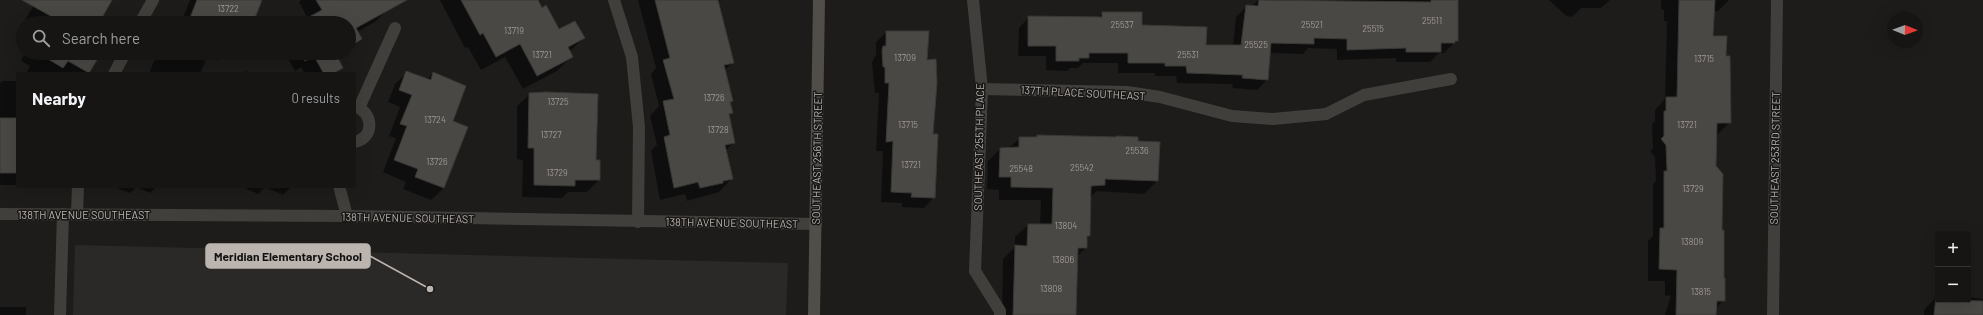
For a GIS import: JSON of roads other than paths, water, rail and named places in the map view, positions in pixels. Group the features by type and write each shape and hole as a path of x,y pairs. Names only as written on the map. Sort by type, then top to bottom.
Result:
{"main road":[{"name":"SOUTHEAST 256TH STREET","path":"814,315 819,0"}],"street":[{"path":"144,16 152,0"},
{"path":"614,0 632,57 638,127 638,222"},
{"name":"SOUTHEAST 255TH PLACE","path":"973,0 982,89 976,271 1000,311 1000,315"},
{"name":"SOUTHEAST 253RD STREET","path":"1773,315 1776,0"},
{"path":"356,141 364,138 369,132 370,125 369,118 365,112 357,107 395,28"},
{"path":"115,72 121,60"},
{"name":"137TH PLACE SOUTHEAST","path":"982,89 1127,92 1160,97 1232,116 1273,119 1326,114 1364,95 1451,79"},
{"path":"77,214 78,188"},
{"path":"340,188 347,216"},
{"name":"138TH AVENUE SOUTHEAST","path":"0,214 347,216 816,224"},
{"path":"60,315 63,214"}],"place":[{"name":"Meridian Elementary School","path":"430,289"}]}
